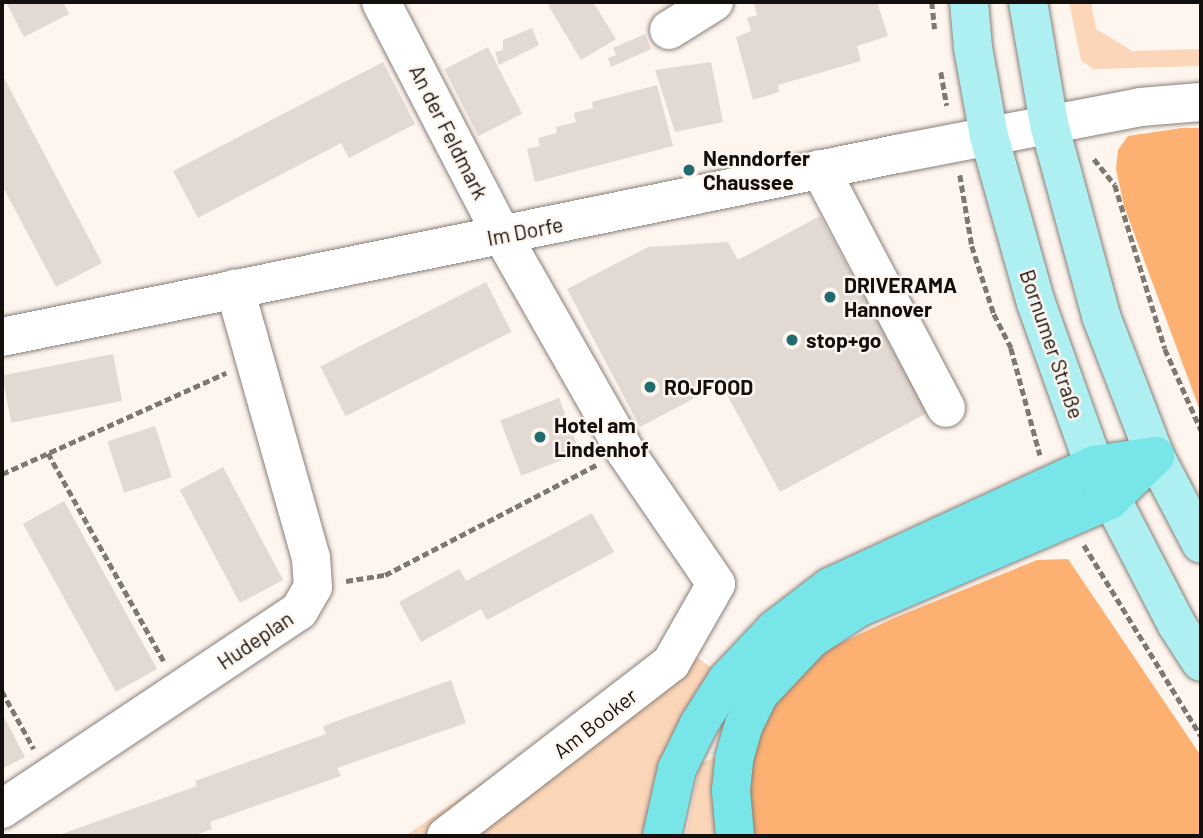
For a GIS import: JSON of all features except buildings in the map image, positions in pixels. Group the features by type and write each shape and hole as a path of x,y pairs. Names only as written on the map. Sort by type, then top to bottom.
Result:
{"highway":[{"path":"662,836 677,769 699,724 727,680 775,629 830,587 1094,465 1155,456"},
{"path":"735,836 731,790 734,759 744,725 759,694 811,639 859,608 1111,500 1155,456"}],"main road":[{"name":"Bornumer Straße","path":"969,2 973,48 989,136 1036,303 1094,465 1177,625 1201,662"},
{"path":"1028,2 1049,124 1101,316 1155,456 1201,544"}],"street":[{"name":"An der Feldmark","path":"381,2 502,236 625,451 716,584"},
{"path":"669,30 714,2"},
{"path":"1049,124 1140,107 1201,102"},
{"name":"Im Dorfe","path":"2,337 1049,124"},
{"path":"820,169 946,408"},
{"path":"235,289 311,558 313,587"},
{"name":"Am Booker","path":"446,836 671,663 716,584"},
{"name":"Hudeplan","path":"2,809 299,611 313,587"}],"path":[{"path":"1094,159 1115,185 1165,349 1201,430"},
{"path":"2,474 254,363"},
{"path":"313,587 385,575 625,451"},
{"path":"48,453 180,690"},
{"path":"1070,518 1092,561 1201,736"},
{"path":"2,691 50,777"}],"shaded area":[{"path":"1069,2 1091,2 1096,29 1132,51 1201,49 1201,66 1093,69 1081,60"},
{"path":"1201,128 1201,413 1124,206 1116,169 1118,150 1128,136"},
{"path":"1068,559 1201,756 1201,836 754,836 747,782 758,725 786,682 826,650 894,618 1037,560"},
{"path":"673,641 712,668 661,764 643,836 405,836 546,739"},
{"path":"715,758 719,836 686,836 700,763"}],"place":[{"name":"Nenndorfer Chaussee","path":"689,170"},
{"name":"DRIVERAMA Hannover","path":"830,297"},
{"name":"stop+go","path":"792,340"},
{"name":"ROJFOOD","path":"650,387"},
{"name":"Hotel am Lindenhof","path":"540,437"}]}
